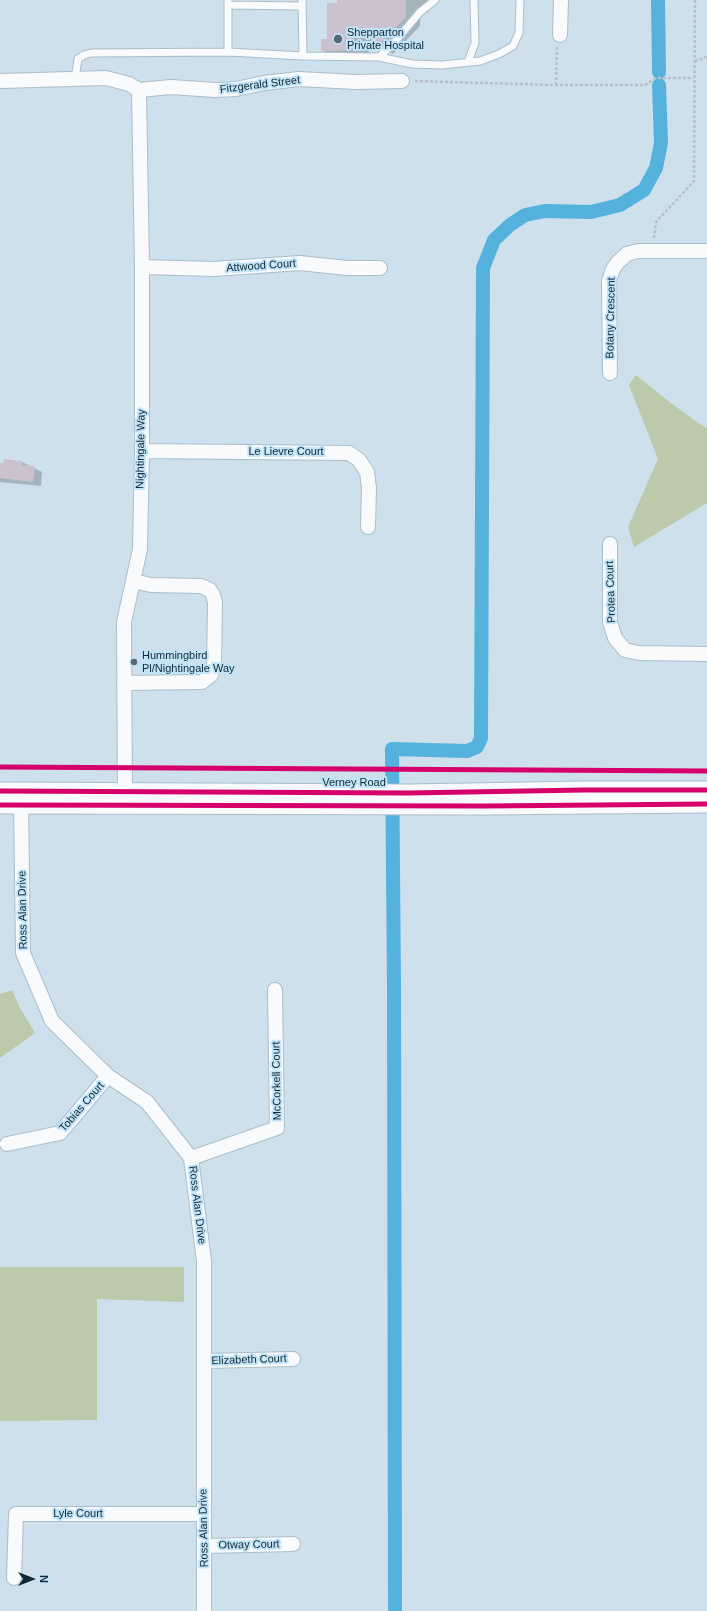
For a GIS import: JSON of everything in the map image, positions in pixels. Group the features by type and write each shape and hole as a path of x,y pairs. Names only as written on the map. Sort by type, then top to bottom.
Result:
{"street":[{"path":"560,0 560,36"},
{"path":"0,81 112,79 130,84 139,90"},
{"name":"Fitzgerald Street","path":"139,90 171,87 215,90 236,89 264,83 299,79 356,82 402,81"},
{"name":"Nightingale Way","path":"124,798 124,622 140,543 142,451 142,267 139,90"},
{"name":"Botany Crescent","path":"610,373 609,281 618,262 627,254 638,251 707,251"},
{"name":"Attwood Court","path":"142,267 214,269 300,263 341,267 380,268"},
{"name":"Le Lievre Court","path":"142,451 349,453 359,460 367,472 369,488 368,527"},
{"name":"Protea Court","path":"610,544 610,622 615,638 625,650 639,653 707,654"},
{"path":"124,683 202,682 211,675 214,666 215,602 210,590 198,586 151,585 133,581"},
{"name":"Verney Road","path":"410,800 584,790 707,790"},
{"name":"Verney Road","path":"0,792 21,798 383,799 707,804"},
{"name":"Verney Road","path":"0,805 21,798"},
{"name":"Ross Alan Drive","path":"21,798 23,953 52,1021 108,1076 147,1102 191,1158 204,1261 204,1611"},
{"name":"McCorkell Court","path":"191,1158 277,1128 275,990"},
{"name":"Tobias Court","path":"7,1144 60,1133 108,1076"},
{"name":"Elizabeth Court","path":"204,1361 293,1359"},
{"name":"Lyle Court","path":"14,1578 16,1514 203,1514"},
{"name":"Otway Court","path":"205,1546 293,1544"}],"lane":[{"path":"380,57 420,12 435,0"},
{"path":"468,62 475,43 474,0"},
{"path":"75,79 78,59 91,53 228,52 303,56 380,57 412,64 442,65 480,61 499,54 513,46 519,33 520,0"},
{"path":"228,52 228,3 302,3 303,56"}],"path":[{"path":"653,251 656,222 694,181 695,0"},
{"path":"556,85 557,46 560,36"},
{"path":"695,61 707,57"},
{"path":"402,81 556,85 645,85 656,78 694,78"}],"green space":[{"path":"636,375 672,404 707,428 707,503 634,547 628,527 658,459 629,385"},
{"path":"12,990 20,1008 35,1033 0,1058 0,994"},
{"path":"0,1267 184,1267 184,1302 97,1299 97,1420 0,1421"}],"building":[{"path":"337,0 406,0 406,17 377,46 370,38 354,38 354,50 321,51 321,39 327,39 327,3 337,3"},
{"path":"4,459 22,461 22,465 35,466 33,482 0,478 0,463 3,463"}],"waterway":[{"path":"658,0 659,72"},
{"path":"395,1611 392,749 467,751 477,747 481,738 483,268 494,240 510,225 525,215 545,211 591,212 620,205 644,190 656,168 661,143 659,85"}],"cycle path":[{"path":"0,767 707,771"},
{"path":"0,791 409,793 584,790 707,790"},
{"path":"0,805 485,806 707,804"}],"place":[{"name":"Shepparton Private Hospital","path":"338,39"},
{"name":"Hummingbird Pl/Nightingale Way","path":"134,662"}]}
